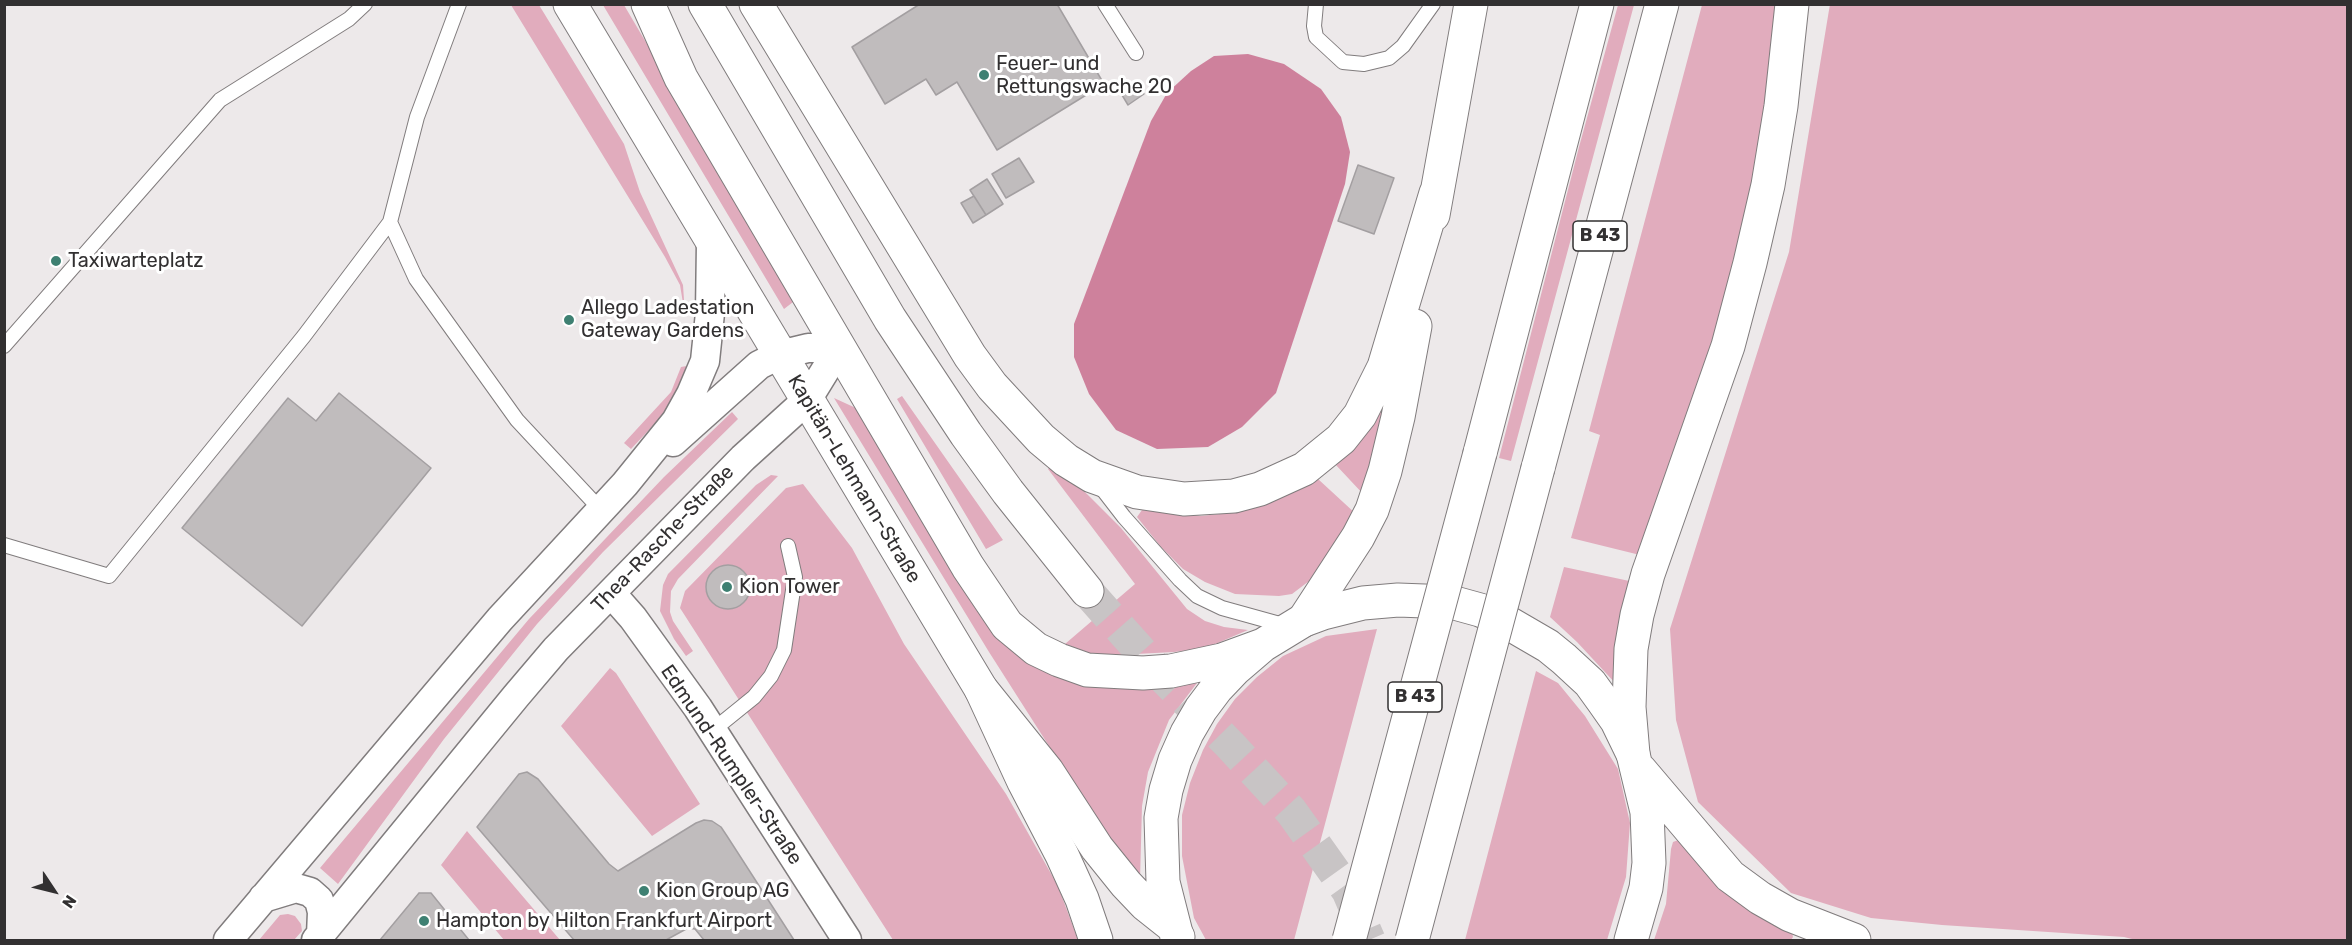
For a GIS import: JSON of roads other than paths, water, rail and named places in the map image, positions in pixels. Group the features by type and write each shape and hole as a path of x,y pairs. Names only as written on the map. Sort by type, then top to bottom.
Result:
{"main road":[{"name":"Kapitän-Lehmann-Straße","path":"570,4 981,688 1047,771 1097,848 1126,884 1177,936"},
{"path":"648,4 681,78 985,594 1007,625 1036,650 1087,670 1143,673 1200,666 1263,645"},
{"path":"705,4 896,328 966,434 1008,492 1087,591"},
{"path":"756,4 970,356 992,386 1041,439 1066,460 1092,476 1114,485 1159,496 1184,499 1234,496 1260,489 1295,474 1318,459 1341,439 1360,415 1384,367 1436,193"},
{"path":"1298,624 1358,537 1372,510 1385,471 1398,417 1424,279 1436,193 1471,4"},
{"name":"B 43","path":"1349,940 1480,453 1597,4"},
{"name":"B 43","path":"1413,940 1662,4"},
{"path":"1631,940 1640,913 1649,863 1647,812 1635,760 1629,707 1631,649 1648,574 1728,346 1750,263 1768,185 1779,117 1792,4"},
{"path":"1177,936 1163,882 1161,818 1166,790 1186,733 1216,689 1263,645 1298,624 1323,613 1380,600 1451,602 1480,609 1548,646 1590,683 1608,708 1635,760 1730,876 1760,898 1790,915 1854,940"},
{"path":"981,688 1082,899 1096,940"}],"street":[{"path":"228,940 500,619 625,484 676,421 705,361 710,313 711,242"},
{"path":"625,484 759,365 779,355 808,348 839,348"},
{"name":"Thea-Rasche-Straße","path":"319,938 516,696 611,593 744,458 807,400 839,348"},
{"name":"Edmund-Rumpler-Straße","path":"611,593 633,618 712,731 847,940"},
{"name":"Thea-Rasche-Straße","path":"263,898 296,888 310,892 319,900 321,912 319,938"}],"lane":[{"path":"4,346 220,100 349,19 365,4"},
{"path":"4,545 109,576 304,336 390,222 417,117 459,4"},
{"path":"1105,4 1136,53"},
{"path":"1316,4 1314,26 1317,37 1342,62 1364,64 1389,58 1403,46 1433,4"},
{"path":"390,222 416,279 517,420 601,510"},
{"path":"1092,476 1124,517 1197,596 1222,608 1298,624"},
{"path":"712,731 754,697 771,676 784,650 795,577 788,546"}],"tunnel":[{"path":"1087,591 1167,681 1291,811 1348,891 1369,940"}],"place":[{"name":"Feuer- und Rettungswache 20","path":"984,75"},
{"name":"Taxiwarteplatz","path":"56,261"},
{"name":"Allego Ladestation Gateway Gardens","path":"569,320"},
{"name":"Kion Tower","path":"727,587"},
{"name":"Kion Group AG","path":"644,891"},
{"name":"Hampton by Hilton Frankfurt Airport","path":"424,921"}]}
